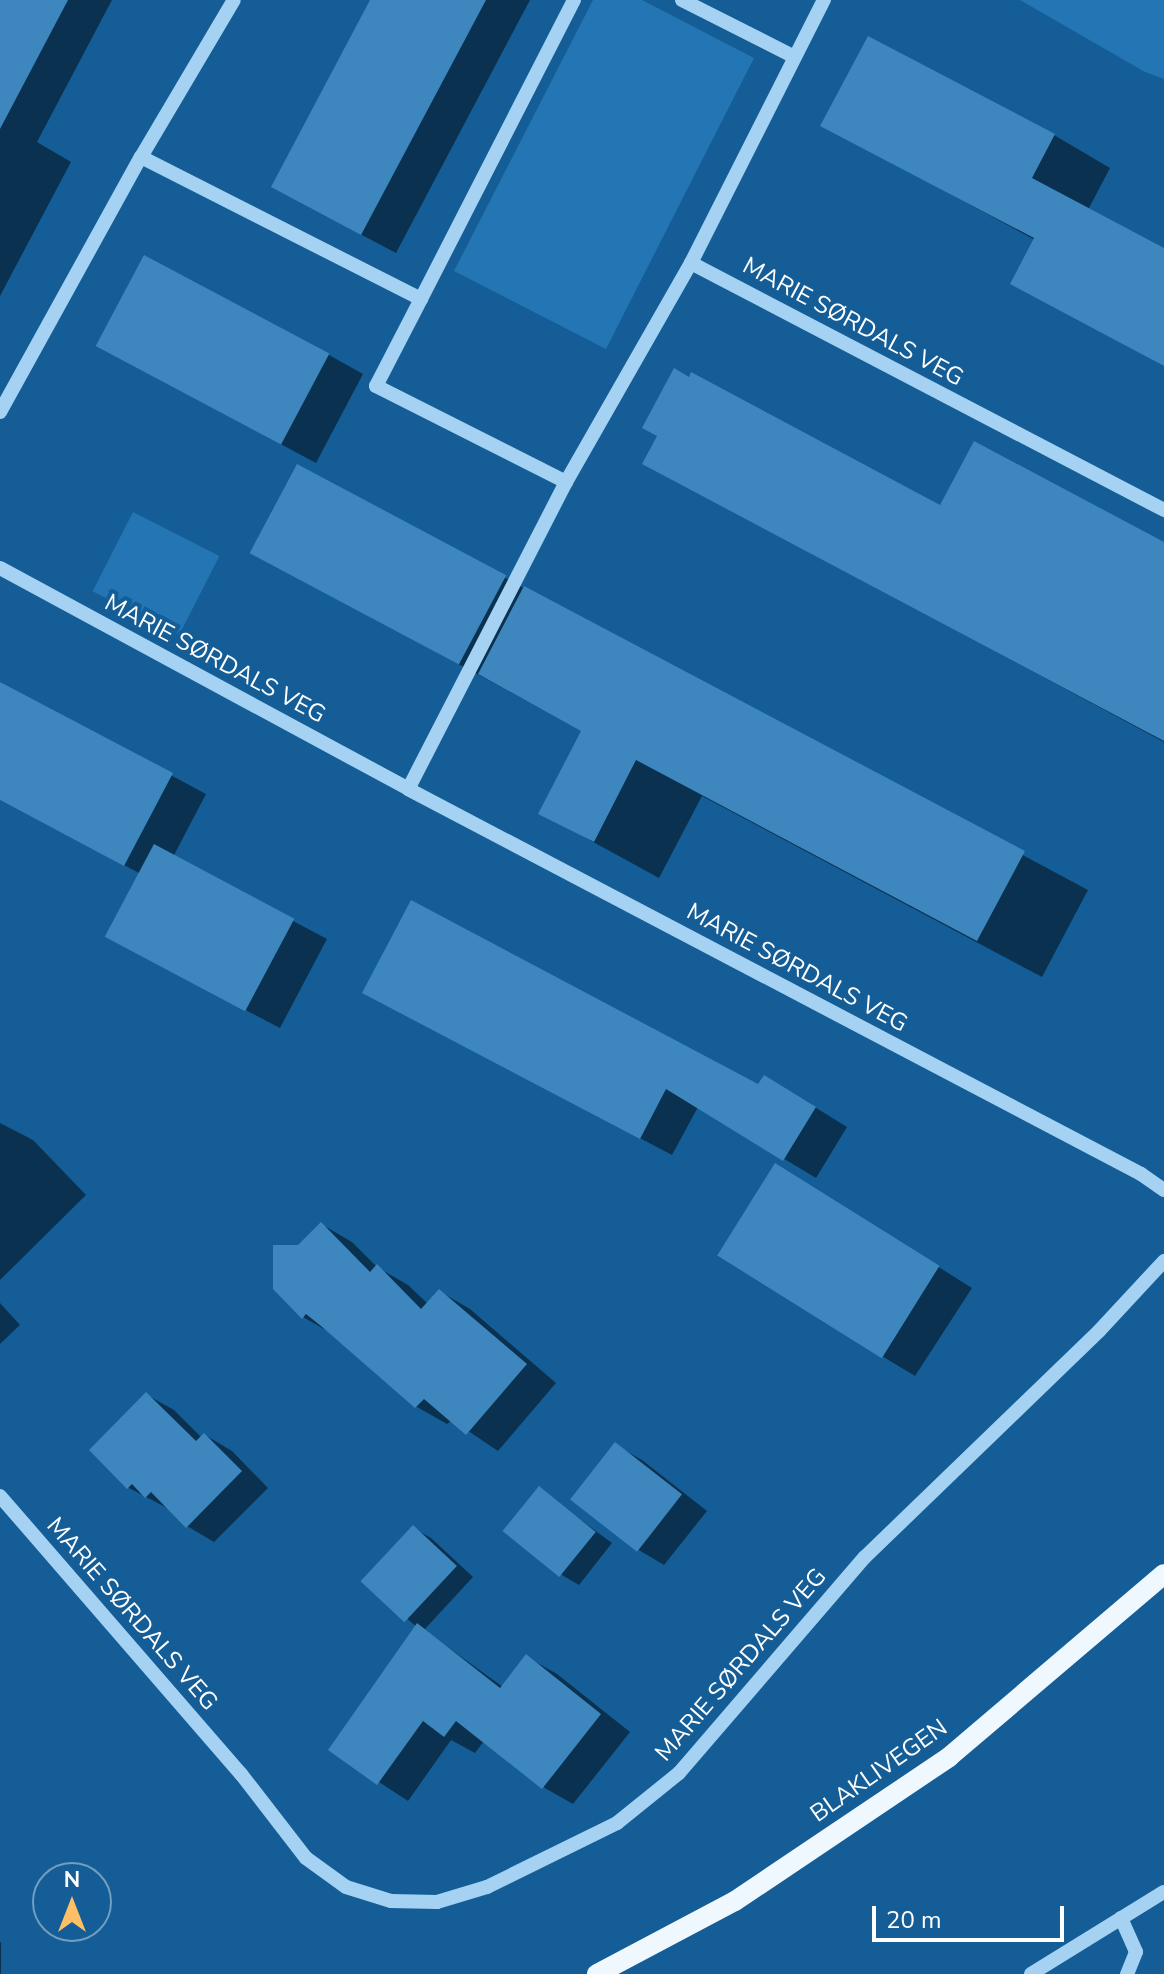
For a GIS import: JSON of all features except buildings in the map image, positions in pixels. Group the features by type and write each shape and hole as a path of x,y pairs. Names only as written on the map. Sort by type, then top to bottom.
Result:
{"main road":[{"name":"BLAKLIVEGEN","path":"597,1974 735,1901 949,1757 1164,1574"}],"street":[{"path":"0,412 141,157 234,0"},
{"path":"566,482 376,386 574,0"},
{"path":"682,0 793,56"},
{"path":"408,789 566,482 691,263 824,0"},
{"path":"141,157 421,299"},
{"name":"MARIE SØRDALS VEG","path":"691,263 1164,510"},
{"name":"MARIE SØRDALS VEG","path":"0,568 408,789 1141,1174 1164,1190"},
{"name":"MARIE SØRDALS VEG","path":"0,1496 241,1774 306,1858 346,1887 391,1901 437,1902 487,1887 617,1823 679,1773 865,1557 1099,1331 1164,1261"},
{"path":"1031,1974 1164,1892"},
{"path":"1121,1918 1136,1952 1127,1974"}],"shaded area":[{"path":"593,0 642,0 754,58 606,349 454,271"},
{"path":"1020,0 1164,0 1164,79 1145,72"},
{"path":"133,512 219,556 179,635 93,591"}]}
